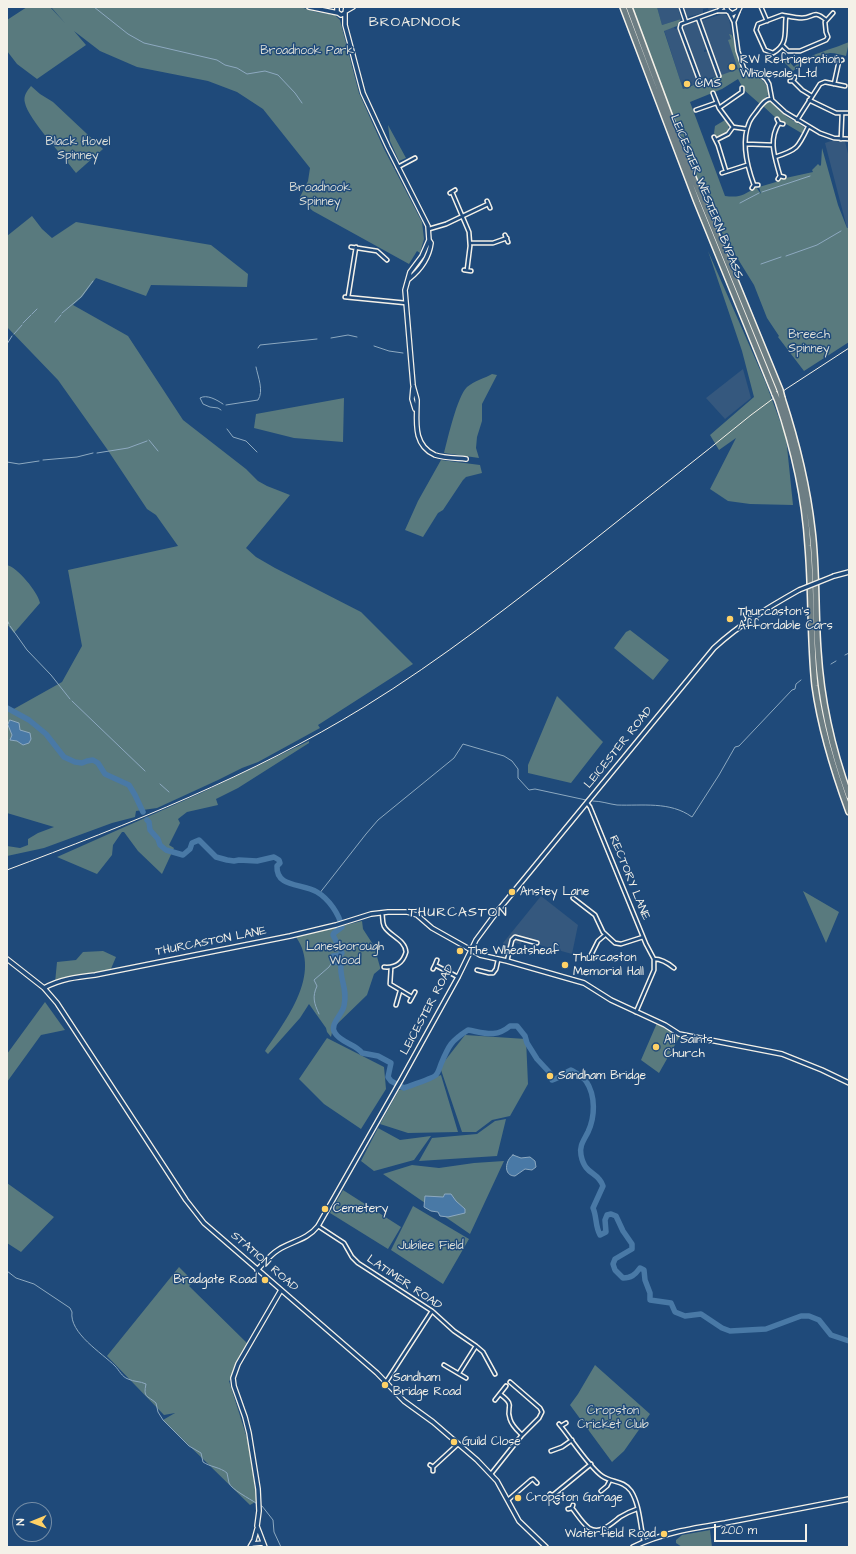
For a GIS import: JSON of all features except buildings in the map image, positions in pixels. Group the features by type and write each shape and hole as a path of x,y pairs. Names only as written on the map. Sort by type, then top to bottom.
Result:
{"highway":[{"name":"LEICESTER WESTERN BYPASS","path":"623,7 697,202 777,392"},
{"name":"LEICESTER WESTERN BYPASS","path":"629,7 687,163 777,392"},
{"path":"777,392 800,460 811,517 816,577 818,651 823,697 832,740 849,796"},
{"path":"780,399 802,493 806,522 810,572 813,660 818,703 834,771 849,812"}],"street":[{"path":"309,7 343,14 346,10 353,7"},
{"path":"325,10 336,7 345,25 362,90 429,229 429,240 431,243 428,256 422,265 408,278 405,287 413,385 416,399 418,438 425,449 437,455 466,459"},
{"path":"681,7 686,22"},
{"path":"700,82 680,28 681,24 725,7 734,22 736,39 744,69 748,72 758,73 766,79 769,84 772,99 784,111 808,127 828,137 849,139"},
{"path":"762,7 767,20"},
{"path":"717,11 734,13 740,8"},
{"path":"734,22 740,8"},
{"path":"345,25 346,10"},
{"path":"782,45 788,51 797,52 826,40 828,37 826,32 826,20 833,13"},
{"path":"786,16 785,38 782,45 773,53 763,49 756,28 758,24 778,16 786,16 803,18 817,15 826,20"},
{"path":"698,18 719,76"},
{"path":"834,84 839,60"},
{"path":"793,81 795,77"},
{"path":"790,81 793,81 802,90 812,96"},
{"path":"797,120 820,84 825,82 845,86"},
{"path":"719,108 742,92 742,88"},
{"path":"713,93 719,108 734,127 747,129"},
{"path":"754,185 747,165 747,129 751,119 762,104 766,100 772,99"},
{"path":"809,100 832,112 842,114 849,112"},
{"path":"695,110 716,103"},
{"path":"841,139 842,114"},
{"path":"777,119 778,123 774,131 772,145 780,176 778,179"},
{"path":"778,123 783,124"},
{"path":"726,171 715,139 728,134 734,127"},
{"path":"775,157 797,148 808,127"},
{"path":"746,144 772,145"},
{"path":"398,166 415,158"},
{"path":"722,173 747,165"},
{"path":"780,176 784,177"},
{"path":"452,192 469,232 470,243 466,270 471,270"},
{"path":"429,229 442,226 488,204"},
{"path":"505,234 508,242"},
{"path":"470,243 493,243 507,238"},
{"path":"351,247 377,251 387,259"},
{"path":"356,247 346,297 406,303"},
{"name":"LEICESTER ROAD","path":"257,1270 273,1253 285,1246 303,1240 318,1226 396,1090 458,977 476,940 496,913 714,648 731,633 751,619 799,590 834,576 849,572"},
{"path":"744,611 751,619"},
{"name":"RECTORY LANE","path":"587,803 590,807 643,937 654,959"},
{"path":"573,897 596,915 605,935 619,944 643,937"},
{"name":"THURCASTON LANE","path":"44,988 74,977 116,971 279,938 336,925 372,914 382,913 400,912 416,915 438,932 471,949"},
{"path":"382,913 386,928 406,948 403,960 400,963 391,968 384,967"},
{"path":"589,959 598,941 605,935"},
{"path":"507,961 512,940 515,937 537,943"},
{"path":"471,949 480,955 507,961 584,983 611,1000 679,1034 782,1054 822,1070 849,1083"},
{"path":"591,955 595,957"},
{"name":"STATION ROAD","path":"7,959 44,988 57,1003 193,1210 204,1223 386,1382 404,1401 459,1443 497,1481 519,1520 546,1547"},
{"path":"636,1012 654,970 654,959 667,963 674,968"},
{"path":"433,970 437,960"},
{"path":"477,970 488,973 493,972 496,969 498,960"},
{"path":"435,965 458,977"},
{"path":"391,968 390,984 412,997"},
{"path":"396,1005 400,991"},
{"path":"410,1001 415,992"},
{"name":"LATIMER ROAD","path":"318,1226 344,1243 352,1257 358,1263 432,1311 454,1332 476,1346 483,1352 495,1374"},
{"path":"257,1526 264,1545 251,1546 257,1526 259,1511 257,1475 249,1433 234,1386 233,1378 238,1364 281,1290"},
{"path":"386,1382 432,1311"},
{"path":"458,1373 476,1346"},
{"path":"444,1365 466,1378"},
{"path":"491,1474 522,1435 539,1418 542,1410 510,1382"},
{"path":"494,1400 506,1386"},
{"path":"500,1394 509,1402 509,1418 512,1425 522,1435"},
{"path":"566,1423 560,1425 599,1473 610,1480 620,1482 627,1486 633,1495 644,1541"},
{"path":"551,1451 572,1440"},
{"path":"433,1471 433,1467 459,1443"},
{"path":"557,1502 551,1495 591,1464"},
{"path":"508,1500 531,1480 533,1479 537,1483"},
{"path":"601,1491 607,1486 610,1480"},
{"path":"633,1547 644,1541 658,1537 849,1500"},
{"path":"571,1507 586,1525 597,1530 604,1528 626,1513 637,1509"}],"shaded area":[{"path":"657,7 678,7 681,19 662,25"},
{"path":"684,7 717,7 709,11 708,8 703,9 703,13 687,17"},
{"path":"722,14 726,15 729,19 733,39 743,72 721,79 712,49 701,21"},
{"path":"694,22 697,23 706,49 704,52 708,51 717,76 702,81 683,27"},
{"path":"674,27 675,29 678,28 699,83 683,89 664,30"},
{"path":"831,141 845,141 849,158 849,228 847,228 825,143"},
{"path":"743,369 751,398 725,419 706,398"},
{"path":"10,720 19,723 20,730 30,733 31,739 29,743 23,745 17,741 10,740 12,735 8,725"},
{"path":"541,896 578,925 572,954 522,940 521,945 513,942 509,959 501,957 503,943"},
{"path":"513,1155 521,1158 530,1157 535,1161 536,1167 532,1170 525,1169 515,1176 511,1175 508,1173 506,1167 508,1160"},
{"path":"445,1194 451,1194 465,1209 465,1213 448,1217 440,1216 438,1212 431,1211 424,1207 425,1196 443,1197"}],"green space":[{"name":"Broadnook Park","path":"27,7 50,7 65,23 51,7 300,7 316,12 335,15 340,20 359,93 384,149 422,222 424,239 420,253 417,251 409,264 313,211 299,199 308,181 310,168 263,109 237,92 208,81 137,67 100,51 74,31 86,45 37,79 17,64 7,51 7,20"},
{"name":"Breech Spinney","path":"632,7 657,7 662,25 681,19 677,26 664,31 683,89 738,69 728,40 731,39 729,34 732,35 742,71 760,78 766,84 768,95 760,104 744,90 738,79 722,89 690,102 725,196 734,197 742,195 756,187 761,194 759,187 781,179 813,172 812,170 818,164 820,166 821,165 822,148 838,205 847,228 849,228 849,342 804,371 778,337 779,336 767,318 754,285 723,235 710,199 704,200"},
{"path":"849,42 846,56 832,53 825,54 810,60 793,71 783,61 786,58 794,67 805,59"},
{"name":"Black Hovel Spinney","path":"31,86 53,102 103,149 76,173 33,119 28,110 25,103 25,96"},
{"path":"770,101 787,117 804,127 803,134 781,121 779,118 777,119 763,106"},
{"path":"725,120 729,125 728,130 723,135 716,137 714,133 715,126"},
{"path":"388,125 406,158 399,161 390,141"},
{"path":"32,216 42,229 52,238 76,222 211,245 248,274 247,287 151,285 146,296 96,278 82,297 73,305 128,336 183,420 246,469 258,481 290,495 246,548 256,557 275,568 361,612 413,664 318,725 320,728 258,762 157,808 136,811 135,817 112,823 44,848 7,856 7,846 20,848 28,845 28,839 38,833 54,827 7,813 7,709 12,710 62,682 82,646 68,570 178,546 156,515 147,509 58,380 7,327 7,236"},
{"path":"708,251 765,381 786,437 793,505 750,504 728,501 710,489 736,438 719,450 710,435 754,397 742,351"},
{"path":"492,374 497,375 482,404 482,421 477,437 476,448 479,458 444,453 453,418 463,392 467,387 476,381"},
{"path":"344,398 343,442 294,438 254,428 256,414"},
{"path":"441,460 480,465 482,473 466,477 463,480 443,510 438,513 423,537 405,530 418,501"},
{"path":"7,565 21,575 35,593 40,603 14,633 7,624"},
{"path":"630,630 669,660 653,680 614,648 626,632"},
{"path":"557,696 603,742 571,783 528,773 528,765"},
{"path":"309,741 309,743 238,788 216,799 218,805 187,812 178,819 180,823 169,845 174,848 162,874 138,851 124,832 122,832 113,845 112,855 97,874 57,857 201,793"},
{"path":"803,891 839,912 826,943"},
{"name":"Lanesborough Wood","path":"362,921 363,929 374,946 380,967 380,969 374,974 367,995 333,1028 331,1037 309,1004 300,1018 268,1054 265,1051 291,1011 303,981 305,966 303,951 296,937"},
{"path":"103,951 116,957 110,971 55,983 57,962 76,960 83,952"},
{"path":"45,1002 65,1030 41,1035 7,1082 7,1054"},
{"path":"657,1023 680,1036 659,1073 641,1060"},
{"path":"465,1035 526,1039 528,1084 510,1116 492,1120 476,1132 462,1132 440,1067"},
{"path":"327,1038 384,1067 386,1089 361,1129 324,1104 299,1079"},
{"path":"441,1075 458,1132 408,1133 380,1124 399,1090"},
{"path":"506,1119 497,1156 419,1161 432,1138 477,1134 495,1121"},
{"path":"378,1128 400,1140 431,1136 414,1160 374,1171 361,1161"},
{"path":"504,1161 470,1234 383,1174 412,1165 439,1168 474,1163"},
{"path":"7,1183 54,1217 21,1252 7,1243"},
{"path":"343,1190 401,1227 388,1249 330,1213"},
{"name":"Jubilee Field","path":"413,1206 469,1239 443,1284 391,1250"},
{"path":"179,1267 194,1282 189,1286 249,1345 233,1378 229,1381 248,1441 257,1501 250,1505 163,1420 175,1413 164,1415 107,1356"},
{"name":"Cropston Cricket Club","path":"595,1365 650,1414 624,1451 612,1462 570,1405"},
{"path":"710,1530 712,1547 682,1547 676,1543 676,1540 682,1535"}],"waterway":[{"path":"94,7 128,34 144,43 217,60 225,65 237,68 247,74 265,71 278,75 302,103"},
{"path":"762,192 810,176"},
{"path":"740,203 759,193"},
{"path":"786,256 817,245 841,231"},
{"path":"761,264 781,257"},
{"path":"62,313 81,297 93,281"},
{"path":"32,314 37,309"},
{"path":"23,323 31,315"},
{"path":"55,322 61,315"},
{"path":"14,334 22,325"},
{"path":"331,338 348,335 357,337"},
{"path":"7,344 12,336"},
{"path":"258,348 260,345 317,339"},
{"path":"374,346 389,351 403,353"},
{"path":"226,405 258,400 261,388 256,367"},
{"path":"221,410 203,404 200,398 209,397 223,404"},
{"path":"227,429 233,437 246,441 257,452"},
{"path":"149,440 158,451"},
{"path":"97,453 128,448 147,441"},
{"path":"43,460 77,457 93,453"},
{"path":"7,462 19,464 39,461"},
{"path":"7,620 9,624"},
{"path":"10,626 27,650 51,675 70,699"},
{"path":"845,655 849,653"},
{"path":"831,664 836,661"},
{"path":"593,801 617,805 665,806 683,812 692,817 735,747 739,746 792,690 795,689 796,684 801,680"},
{"path":"72,701 145,771"},
{"path":"7,708 29,720 46,734 64,757 75,762 82,763 93,760 98,763 105,774 129,785 143,812"},
{"path":"319,894 378,820 454,758 463,744 504,756 512,761 518,769 518,778 529,790 535,789 586,800"},
{"path":"160,784 169,792"},
{"path":"147,820 149,822 150,830 158,839 160,845 166,850 183,855 190,849 192,843 199,840 216,857 227,860 257,861 274,857 279,860 280,863 277,866 278,873 285,882 311,889 326,899 336,912 342,927 333,935 342,953 340,955 333,956 332,959 333,962 341,963 341,974 345,994 343,1009 335,1023 335,1033 341,1039 356,1047 362,1053 378,1056 391,1063 388,1077 391,1081 404,1088 431,1078 436,1075 451,1044 468,1030 490,1034 500,1032 510,1026 517,1026 525,1036 527,1043 537,1059 550,1073 552,1080 571,1070 585,1080 592,1093 593,1113 588,1132 582,1143 581,1155 585,1167 601,1181 603,1186 593,1208 597,1228 600,1235 606,1232 605,1220 607,1215 611,1214 616,1216 623,1231 632,1244 632,1249 615,1259 613,1264 615,1270 623,1278 633,1276 640,1268 644,1270 645,1280 650,1293 650,1300 671,1303 675,1312 685,1316 701,1314 722,1328 730,1331 766,1329 801,1316 809,1316 819,1320 831,1335 849,1341"},
{"path":"319,1014 314,1000 314,993 317,986 314,980 329,967 333,961"},
{"path":"7,1271 16,1278 34,1284 70,1308 72,1312 72,1320 81,1335 115,1366 124,1377 146,1384 145,1394 156,1403 158,1412 163,1420 189,1446 201,1453 203,1462 227,1473 229,1483 233,1488 257,1505 262,1506 273,1520 274,1532 281,1547"}],"railway":[{"path":"7,870 98,835 234,777 322,732 364,707 421,670 477,630 585,547 751,415 786,389 849,348"}],"place":[{"name":"RW Refrigeration Wholesale Ltd","path":"732,67"},
{"name":"CMS","path":"687,84"},
{"name":"Thurcaston's Affordable Cars","path":"730,619"},
{"name":"Anstey Lane","path":"512,892"},
{"name":"The Wheatsheaf","path":"460,951"},
{"name":"Thurcaston Memorial Hall","path":"565,965"},
{"name":"All Saints Church","path":"656,1047"},
{"name":"Sandham Bridge","path":"550,1076"},
{"name":"Cemetery","path":"325,1209"},
{"name":"Bradgate Road","path":"265,1280"},
{"name":"Sandham Bridge Road","path":"385,1385"},
{"name":"Guild Close","path":"454,1442"},
{"name":"Cropston Garage","path":"518,1498"},
{"name":"Waterfield Road","path":"664,1534"}],"district":[{"name":"BROADNOOK","path":"415,23"},
{"name":"THURCASTON","path":"458,913"}],"park label":[{"name":"Broadnook Spinney","path":"320,195"}]}
